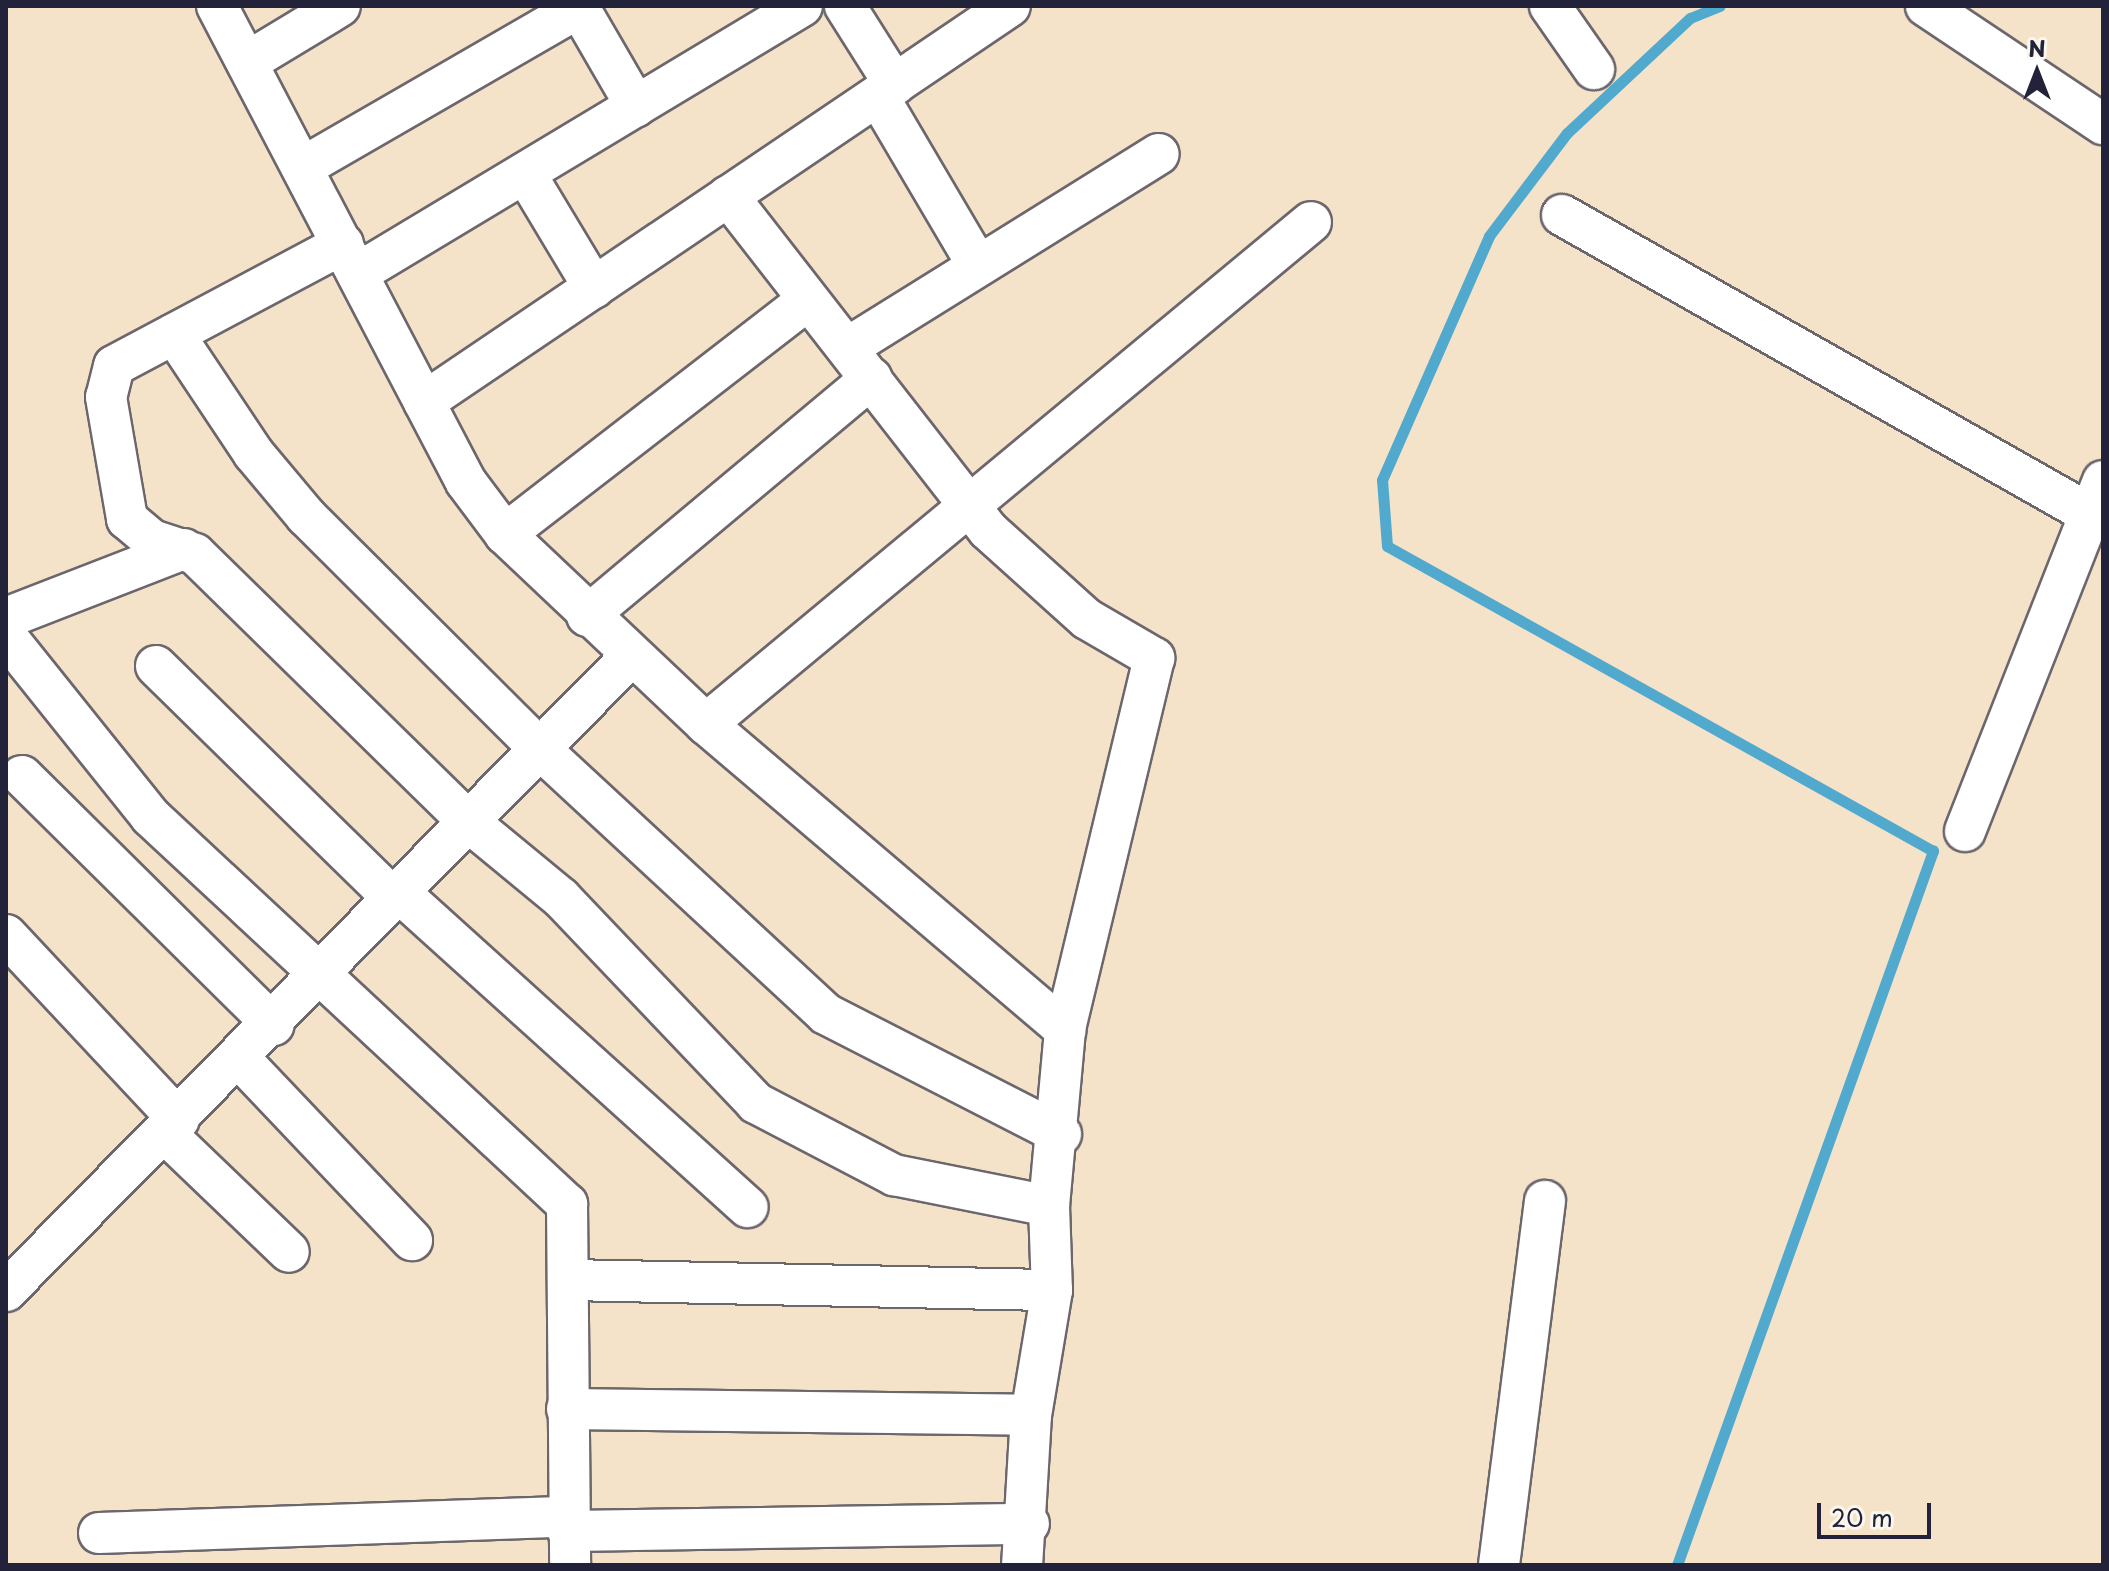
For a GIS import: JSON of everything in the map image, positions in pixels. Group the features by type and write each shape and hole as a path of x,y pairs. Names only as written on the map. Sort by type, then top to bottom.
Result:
{"street":[{"path":"217,6 249,61 466,482 505,534 587,616 706,724 1065,1030"},
{"path":"249,61 340,6"},
{"path":"802,6 525,173 350,259 174,334 114,366 106,397 127,519 152,540 184,549 470,823 561,898 756,1103 894,1175 1049,1206"},
{"path":"845,6 978,266"},
{"path":"424,402 1010,6"},
{"path":"1550,6 1594,69"},
{"path":"1926,6 2103,124"},
{"path":"303,167 580,7 636,106"},
{"path":"587,616 860,363 978,266 1159,154"},
{"path":"525,173 594,288"},
{"path":"728,196 807,301 972,504 988,530 1057,595 1154,658 1065,1030 1061,1134 1049,1206 1052,1290 1031,1415 1029,1524 1022,1565"},
{"path":"1562,215 2094,496 1965,831"},
{"path":"706,724 1311,222"},
{"path":"505,534 807,301"},
{"path":"174,334 254,454 306,516 541,750 826,1014 1061,1134"},
{"path":"6,618 184,549"},
{"path":"6,636 150,816 567,1204 569,1538"},
{"path":"6,1291 274,1025 631,656"},
{"path":"156,666 398,897 747,1207"},
{"path":"22,776 274,1025"},
{"path":"6,935 172,1127 289,1252"},
{"path":"240,1059 412,1240"},
{"path":"1499,1565 1545,1201"},
{"path":"569,1280 1052,1290"},
{"path":"567,1409 1031,1415"},
{"path":"99,1533 569,1538 1029,1524"}],"waterway":[{"path":"1677,1565 1933,851 1387,546 1382,480 1489,236 1567,133 1690,18 1720,6"}]}
